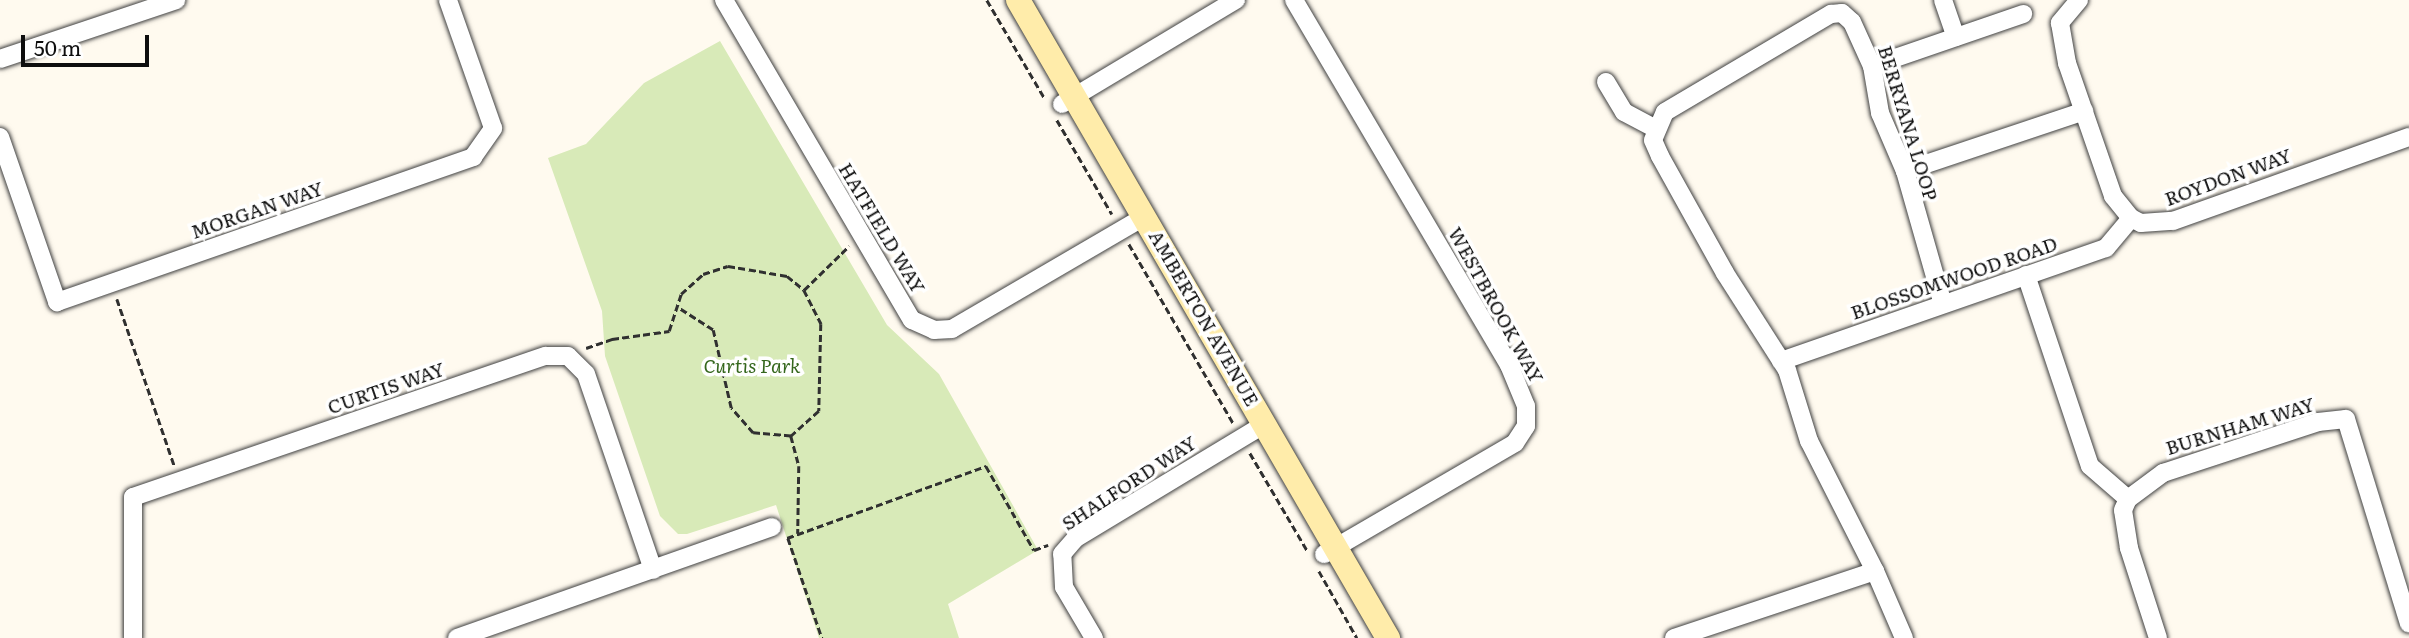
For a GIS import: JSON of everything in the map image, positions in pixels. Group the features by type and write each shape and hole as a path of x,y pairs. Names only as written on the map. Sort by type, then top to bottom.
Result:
{"street":[{"path":"0,59 176,0"},
{"name":"MORGAN WAY","path":"0,137 57,302 473,157 493,128 447,0"},
{"name":"HATFIELD WAY","path":"724,0 912,320 934,330 952,329 1132,223"},
{"name":"AMBERTON AVENUE","path":"1001,0 1253,431 1370,638"},
{"name":"AMBERTON AVENUE","path":"1018,0 1060,105"},
{"path":"1060,105 1236,0"},
{"name":"WESTBROOK WAY","path":"1294,0 1509,365 1527,406 1526,426 1515,443 1321,555"},
{"path":"1943,0 1956,37"},
{"path":"2079,0 2060,23 2060,37 2113,196 2130,218"},
{"name":"BERRYANA LOOP","path":"1656,130 1665,112 1843,6 1872,66 1880,113 1905,171 1943,304"},
{"path":"1872,66 2023,15"},
{"path":"1606,82 1624,112 1656,130 1653,140 1660,156 1781,362 1809,441 1875,570 1904,638"},
{"path":"1905,171 2084,111"},
{"name":"ROYDON WAY","path":"2130,218 2154,225 2173,221 2409,137"},
{"name":"BLOSSOMWOOD ROAD","path":"1781,362 2106,248 2130,218"},
{"path":"2026,275 2090,466 2128,499 2123,510 2129,548 2158,638"},
{"name":"CURTIS WAY","path":"133,638 134,497 546,356 572,360"},
{"path":"572,360 586,374 653,570"},
{"name":"BURNHAM WAY","path":"2128,499 2163,472 2318,422 2346,419 2409,624"},
{"name":"SHALFORD WAY","path":"1094,638 1064,587 1062,554 1076,538 1253,431"},
{"path":"457,638 772,527"},
{"name":"AMBERTON AVENUE","path":"1321,555 1388,638"},
{"path":"1674,638 1875,570"}],"path":[{"path":"987,0 1060,105 1253,431 1321,555 1357,638"},
{"path":"804,290 860,233"},
{"path":"572,360 585,349 612,339 662,335 669,331 681,294 703,274 728,266 787,276 804,290 821,324 822,397 819,411 791,436 753,433 737,421 713,330 677,307"},
{"path":"111,283 179,481"},
{"path":"791,436 799,466 795,520 798,534"},
{"path":"772,527 778,541 986,466 1034,550 1046,543 1062,554"},
{"path":"788,538 822,638"}],"green space":[{"name":"Curtis Park","path":"720,41 887,325 939,374 1038,550 948,604 959,638 819,638 776,505 687,534 678,534 660,516 605,356 602,311 548,158 586,144 644,83"}]}
